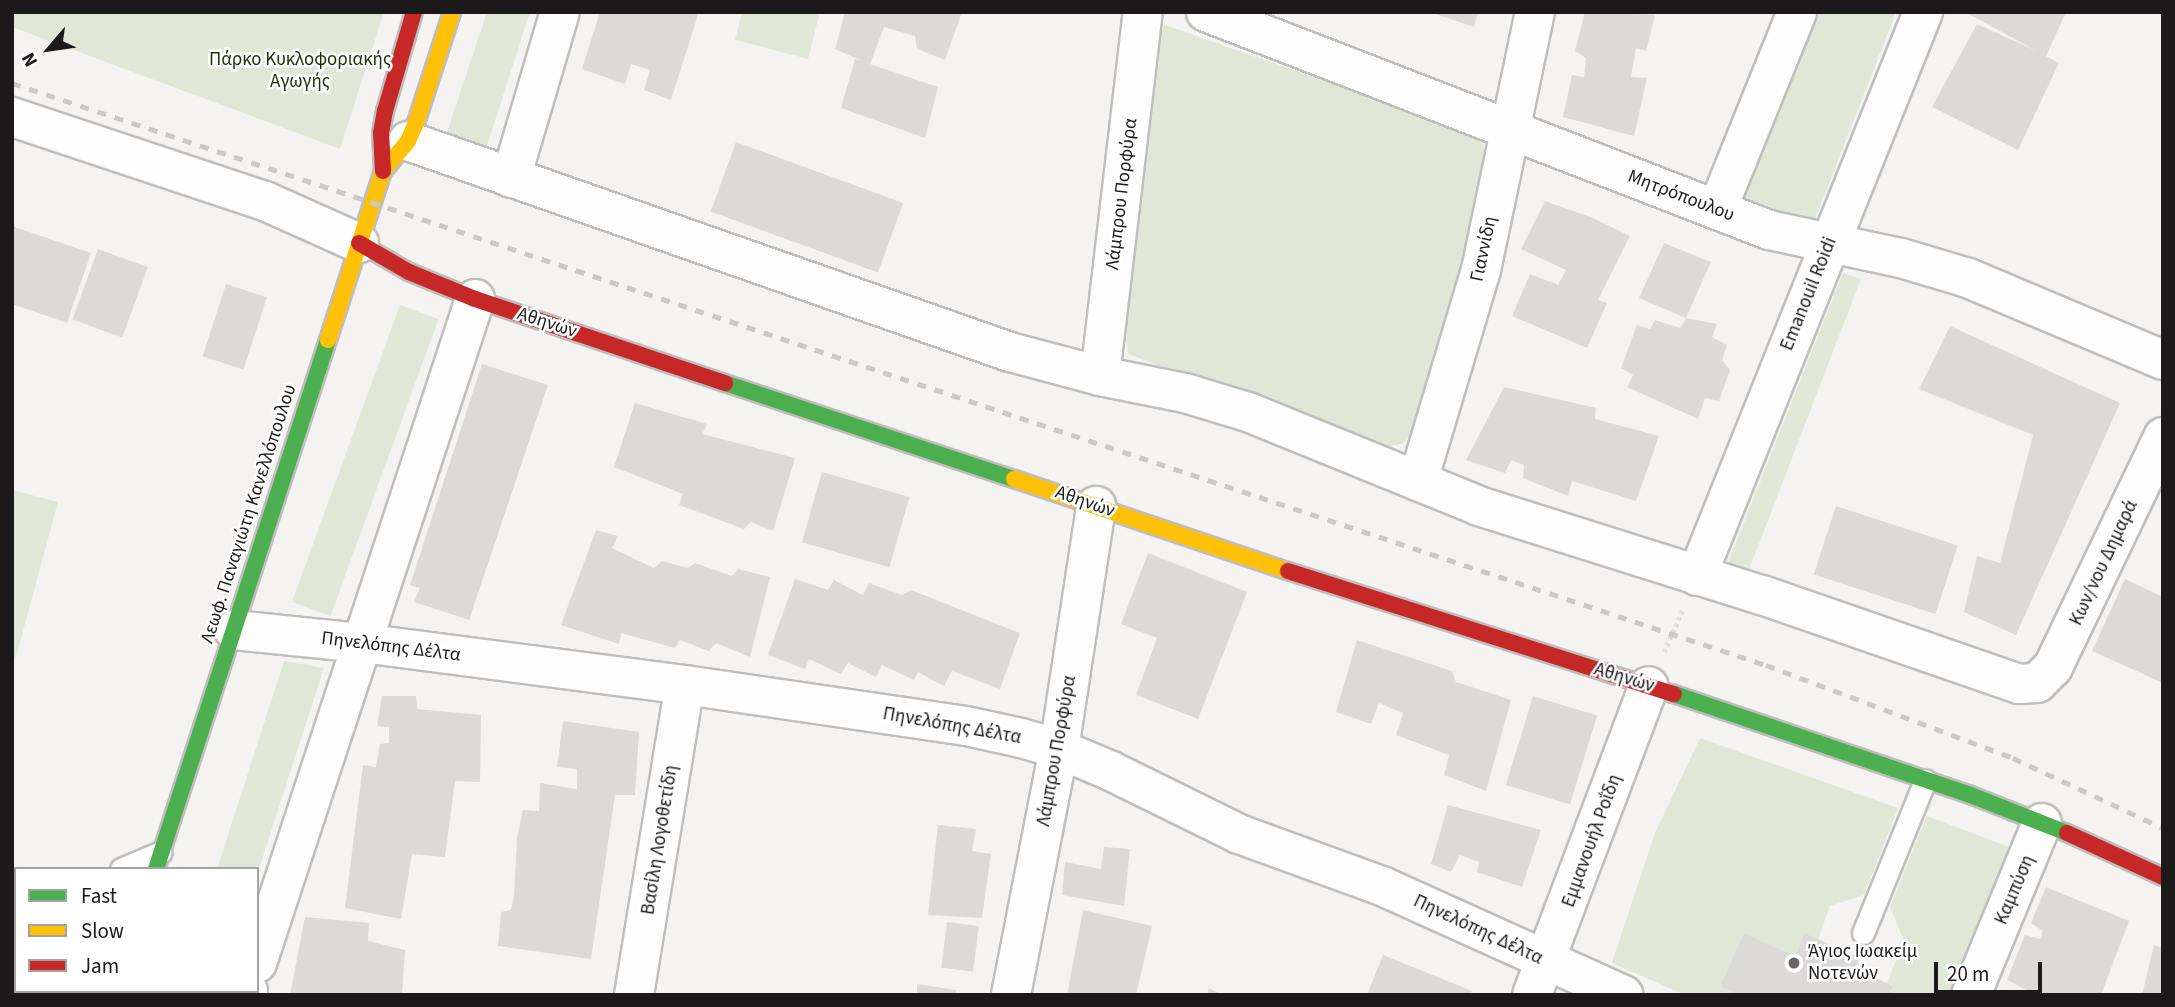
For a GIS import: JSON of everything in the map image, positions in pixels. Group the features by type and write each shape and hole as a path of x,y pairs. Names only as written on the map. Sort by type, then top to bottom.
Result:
{"street":[{"path":"383,172 381,133 384,111 414,12"},
{"path":"383,172 408,142 452,12"},
{"path":"511,178 560,12"},
{"name":"Λάμπρου Πορφύρα","path":"1100,376 1143,12"},
{"name":"Μητρόπουλου","path":"1206,12 1769,230 1901,258 1968,278 2163,360"},
{"name":"Γιαννίδη","path":"1418,481 1475,292 1535,12"},
{"path":"1717,210 1797,12"},
{"name":"Emanouil Roidi","path":"1697,576 1923,12"},
{"name":"Αθηνών","path":"12,117 265,201 359,243 409,272 475,299 1435,620 1649,686 1924,779 2042,823 2163,877"},
{"path":"408,142 1010,352 1100,376 1185,393 1248,412 1479,506 1697,576"},
{"name":"Λεωφ. Παναγιώτη Κανελλόπουλου","path":"158,860 383,172"},
{"path":"259,957 475,299"},
{"name":"Κων/νου Δημαρά","path":"1697,576 2019,684 2037,683 2053,667 2066,643 2163,437"},
{"name":"Λάμπρου Πορφύρα","path":"1011,995 1059,749 1096,506"},
{"name":"Πηνελόπης Δέλτα","path":"234,630 362,643 685,685 966,726 1059,749 1111,771 1239,834 1382,886 1539,978 1622,995"},
{"name":"Βασίλη Λογοθετίδη","path":"634,995 685,685"},
{"name":"Εμμανουήλ Ροΐδη","path":"1539,978 1649,686"},
{"name":"Καμπύση","path":"1971,995 2042,823"}],"lane":[{"path":"1863,933 1924,779"},
{"path":"129,867 158,860"}],"path":[{"path":"1649,686 1697,576"}],"green space":[{"name":"Πάρκο Κυκλοφοριακής Αγωγής","path":"12,12 384,12 340,149 12,27"},
{"path":"487,12 530,12 486,149 447,132"},
{"path":"742,12 820,12 808,59 735,40"},
{"path":"1814,12 1896,12 1814,222 1738,198"},
{"path":"1165,25 1467,131 1483,143 1485,163 1442,338 1419,418 1411,435 1402,444 1376,448 1128,354 1125,316 1159,32"},
{"path":"1843,273 1861,279 1747,575 1726,568"},
{"path":"400,305 439,319 330,616 292,602"},
{"path":"12,490 58,502 16,657 12,656"},
{"path":"284,661 324,668 259,869 218,867"},
{"path":"1700,738 1898,808 1864,895 1830,906 1818,939 1805,933 1795,956 1744,933 1720,986 1739,995 1685,995 1612,963 1655,833"},
{"path":"1927,816 2012,848 1954,995 1889,995 1893,986 1887,983 1904,941 1890,907"}],"building":[{"path":"600,12 699,12 671,100 644,90 650,70 631,64 625,84 582,69"},
{"path":"845,12 962,12 945,60 917,49 915,36 884,27 870,64 938,87 925,138 841,108 855,59 862,61 835,49"},
{"path":"1429,12 1478,12 1474,27"},
{"path":"1585,12 1655,15 1646,51 1636,48 1631,77 1647,78 1634,136 1563,117 1572,75 1584,77 1586,58 1575,51"},
{"path":"1965,12 2066,12 2046,56 2059,63 2018,150 1932,107 1977,24 2037,51"},
{"path":"736,142 903,203 878,272 711,212"},
{"path":"1545,201 1593,218 1630,236 1598,300 1607,303 1587,348 1512,316 1530,274 1558,285 1566,270 1521,249"},
{"path":"12,226 91,253 67,323 12,304"},
{"path":"1664,243 1711,262 1686,318 1639,298"},
{"path":"98,249 148,267 122,338 72,319"},
{"path":"226,284 267,297 243,370 203,356"},
{"path":"1686,318 1717,324 1712,337 1727,345 1722,360 1730,370 1719,401 1705,398 1698,419 1627,387 1633,375 1621,368 1637,325 1650,329 1655,320 1680,328"},
{"path":"1950,326 2120,403 2016,635 1964,612 1977,556 2000,563 2033,435 1919,389"},
{"path":"482,364 548,385 469,620 414,602 420,588 410,585"},
{"path":"1504,387 1596,408 1595,419 1659,436 1636,501 1572,481 1568,496 1523,478 1524,465 1511,460 1505,473 1466,460"},
{"path":"635,403 707,424 702,434 795,458 773,531 751,522 744,529 679,505 683,494 614,467"},
{"path":"822,472 909,497 889,567 802,542"},
{"path":"1836,506 1958,546 1935,614 1814,574"},
{"path":"596,530 618,536 612,548 654,568 662,561 688,568 695,563 732,576 738,569 770,577 750,657 716,643 709,651 680,640 675,648 621,633 619,644 561,625"},
{"path":"1148,553 1247,592 1198,719 1136,695 1157,638 1121,624"},
{"path":"795,579 828,590 834,580 863,595 869,583 902,595 911,590 1020,633 1000,689 952,671 944,686 918,672 914,680 882,665 876,677 848,663 841,674 809,659 805,669 768,655"},
{"path":"2125,579 2163,597 2163,683 2092,651"},
{"path":"1357,640 1452,671 1456,682 1511,700 1486,791 1444,775 1449,755 1396,735 1403,713 1379,703 1371,724 1336,712"},
{"path":"382,696 416,696 417,709 481,715 480,782 455,781 445,857 412,854 401,919 345,908 363,765 376,767 380,744 389,743 389,727 377,726"},
{"path":"1533,696 1597,716 1570,805 1506,785"},
{"path":"563,721 639,732 635,795 615,795 591,959 498,946 501,912 511,910 514,895 517,838 523,810 539,811 540,783 577,789 577,769 557,767"},
{"path":"1448,805 1541,830 1522,887 1477,872 1479,862 1460,855 1451,872 1431,864"},
{"path":"938,825 976,829 972,851 991,854 982,918 928,915"},
{"path":"1104,847 1130,849 1124,906 1062,895 1065,862 1101,869"},
{"path":"2046,887 2129,921 2101,995 2036,995 2007,980 2025,935 2040,939 2043,931 2031,923"},
{"path":"1083,910 1152,926 1136,995 1067,995"},
{"path":"305,917 369,923 368,941 405,950 402,995 290,995"},
{"path":"947,922 979,926 973,972 941,968"},
{"name":"Άγιος Ιωακείμ Νοτενών","path":"1744,933 1795,956 1805,933 1860,958 1855,968 1893,986 1889,995 1739,995 1720,986"},
{"path":"2154,945 2163,948 2163,995 2142,995"},
{"path":"1383,955 1472,991 1470,995 1367,995"},
{"path":"917,984 956,990 956,995 917,995"},
{"path":"1209,988 1222,995 1207,995"}],"railway":[{"path":"12,83 1766,665 2013,758 2163,828"}],"traffic: fast":[{"path":"157,867 328,340"},
{"path":"725,383 1014,479"},
{"path":"1674,694 1968,794 2067,833"}],"traffic: slow":[{"path":"328,340 383,171 408,141 416,123 452,12"},
{"path":"1014,479 1288,571"}],"traffic: jam":[{"path":"383,171 381,133 385,111 414,12"},
{"path":"359,243 409,272 475,299 725,383"},
{"path":"1288,571 1674,694"},
{"path":"2067,833 2163,877"}],"place":[{"name":"Άγιος Ιωακείμ Νοτενών","path":"1794,963"}]}
